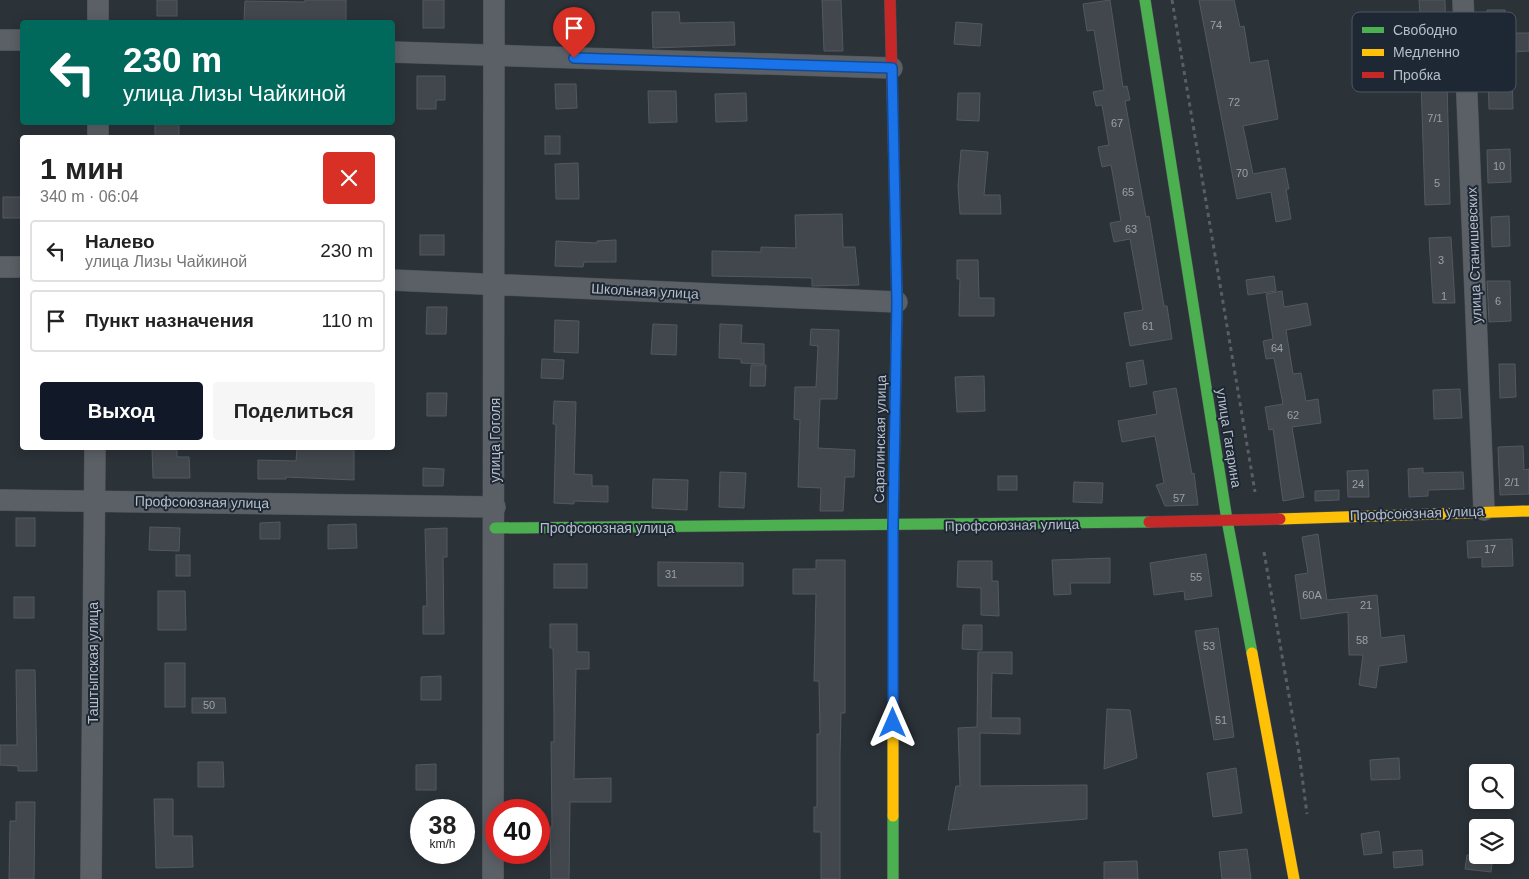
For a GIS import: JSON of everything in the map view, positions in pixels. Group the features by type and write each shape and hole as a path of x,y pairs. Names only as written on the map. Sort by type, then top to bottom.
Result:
{"street":[{"path":"98,0 98,20"},
{"name":"улица Гоголя","path":"493,879 495,528 494,0"},
{"name":"Саралинская улица","path":"890,0 897,302 893,528 893,879"},
{"name":"улица Гагарина","path":"1145,0 1227,520 1294,879"},
{"path":"0,40 20,40"},
{"path":"395,52 892,68"},
{"name":"улица Станишевских","path":"1468,92 1484,510"},
{"path":"0,267 20,268"},
{"name":"Школьная улица","path":"395,280 897,302"},
{"name":"Таштыпская улица","path":"91,879 95,450"},
{"name":"Профсоюзная улица","path":"0,500 495,507"},
{"name":"Профсоюзная улица","path":"495,528 893,528 1529,510"}],"path":[{"path":"1172,0 1255,492"},
{"path":"1264,552 1299,753 1308,817"}],"building":[{"path":"157,0 177,0 177,16 157,16"},
{"path":"305,0 346,0 346,20 244,20 245,1 305,2"},
{"path":"423,0 444,0 444,28 423,28"},
{"path":"822,0 841,0 843,51 824,51"},
{"path":"1110,0 1123,87 1127,86 1130,100 1125,101 1146,217 1149,216 1164,306 1167,306 1172,339 1130,346 1124,313 1143,310 1130,239 1114,242 1110,223 1121,221 1111,165 1102,167 1098,147 1109,145 1102,105 1096,106 1093,92 1104,90 1094,30 1087,31 1083,4"},
{"path":"1199,0 1234,0 1240,27 1244,26 1250,63 1268,60 1278,119 1243,126 1253,174 1285,168 1289,189 1286,189 1291,219 1276,222 1271,192 1237,199"},
{"path":"1419,0 1445,0 1445,12 1420,12"},
{"path":"1487,10 1505,10 1505,12 1487,12"},
{"path":"652,12 679,12 680,23 734,22 735,45 653,48"},
{"path":"956,22 982,24 980,46 954,44"},
{"path":"1516,33 1529,33 1529,51 1516,52"},
{"path":"417,76 445,76 445,100 436,100 436,109 417,109"},
{"path":"555,84 576,84 577,108 556,109"},
{"path":"648,91 676,91 677,122 649,123"},
{"path":"1421,92 1447,92 1450,204 1425,205"},
{"path":"1489,92 1513,92 1513,109 1489,109"},
{"path":"746,93 747,121 716,122 715,94"},
{"path":"958,93 980,93 979,121 957,120"},
{"path":"155,125 179,125 179,135 155,135"},
{"path":"545,136 560,136 560,154 545,154"},
{"path":"1510,149 1511,182 1488,183 1487,150"},
{"path":"961,150 988,152 984,195 1000,195 1001,214 960,214 958,186"},
{"path":"578,163 579,199 556,199 555,164"},
{"path":"3,197 20,197 20,218 3,218"},
{"path":"842,214 843,247 855,247 859,285 812,286 812,278 712,276 712,251 761,252 761,247 796,248 795,215"},
{"path":"1509,216 1510,246 1492,247 1491,217"},
{"path":"420,235 444,235 444,255 420,255"},
{"path":"1451,237 1455,303 1433,303 1429,238"},
{"path":"616,240 616,262 584,262 583,267 555,266 556,241 597,243 597,241"},
{"path":"957,260 978,260 979,298 994,298 994,316 959,316 960,279 957,279"},
{"path":"1274,276 1276,291 1248,295 1246,280"},
{"path":"1487,281 1510,281 1511,321 1489,322"},
{"path":"1282,291 1284,307 1307,303 1311,325 1286,330 1293,374 1301,373 1306,401 1318,399 1321,423 1292,427 1304,497 1283,501 1273,429 1269,430 1265,407 1283,404 1274,358 1266,359 1263,341 1273,339 1266,294"},
{"path":"427,307 447,307 446,334 426,334"},
{"path":"555,320 579,321 578,353 554,352"},
{"path":"653,324 677,325 676,355 651,354"},
{"path":"720,324 742,325 741,343 764,344 764,364 741,363 741,359 719,358"},
{"path":"811,329 839,330 837,399 820,399 818,448 855,450 854,477 845,477 843,511 820,511 821,488 798,487 800,420 794,419 795,387 816,387 818,346 810,345"},
{"path":"542,359 564,360 563,379 541,378"},
{"path":"1143,360 1147,384 1130,387 1126,363"},
{"path":"1499,364 1515,364 1516,397 1500,398"},
{"path":"751,365 766,365 765,386 750,386"},
{"path":"984,376 985,411 957,412 955,377"},
{"path":"1176,388 1192,474 1194,473 1198,505 1165,506 1156,485 1164,483 1155,436 1122,442 1118,421 1157,414 1153,392"},
{"path":"1460,389 1462,418 1434,419 1433,390"},
{"path":"427,393 447,393 446,416 427,416"},
{"path":"554,401 576,402 574,474 592,475 592,486 608,486 608,502 574,501 574,504 554,503 556,424 553,424"},
{"path":"1523,446 1524,470 1529,469 1529,494 1500,495 1498,447"},
{"path":"152,450 177,450 177,457 189,457 190,478 153,478"},
{"path":"297,450 354,450 354,480 286,477 286,479 258,479 258,460 296,461"},
{"path":"423,468 444,469 443,486 423,486"},
{"path":"1423,468 1423,473 1463,472 1464,489 1428,490 1428,496 1409,497 1408,469"},
{"path":"1368,470 1369,497 1348,497 1347,471"},
{"path":"720,472 746,473 744,508 719,507"},
{"path":"998,476 1017,476 1017,490 998,490"},
{"path":"653,479 688,480 687,510 652,508"},
{"path":"1074,482 1103,483 1102,503 1073,502"},
{"path":"1339,490 1339,500 1315,501 1315,491"},
{"path":"16,518 35,518 35,546 16,546"},
{"path":"280,522 280,539 260,539 260,523"},
{"path":"356,524 357,548 328,549 328,525"},
{"path":"150,527 180,528 179,551 149,550"},
{"path":"447,528 447,557 443,557 444,634 423,634 423,606 427,606 425,529"},
{"path":"1318,534 1327,600 1377,595 1381,638 1404,635 1407,662 1379,666 1376,688 1359,685 1363,655 1349,655 1348,612 1301,619 1295,575 1308,573 1302,537"},
{"path":"1512,539 1513,566 1482,567 1482,557 1468,558 1467,541"},
{"path":"1206,554 1212,596 1185,600 1184,591 1154,595 1150,563"},
{"path":"176,555 190,555 190,576 176,576"},
{"path":"1110,558 1110,583 1070,583 1071,594 1054,595 1052,560"},
{"path":"816,560 845,560 845,713 841,713 840,879 821,879 821,832 814,832 814,807 817,807 817,734 820,734 819,681 814,681 816,594 793,594 793,569 816,569"},
{"path":"958,561 992,561 992,581 998,581 999,616 981,615 981,588 957,587"},
{"path":"658,562 743,563 743,586 658,586"},
{"path":"554,564 587,564 587,588 554,588"},
{"path":"158,591 185,591 186,630 158,630"},
{"path":"14,597 34,597 34,618 14,618"},
{"path":"550,624 577,624 577,652 589,652 589,669 576,669 574,779 611,778 611,802 570,802 569,879 551,879 551,742 554,742 554,712 553,648 550,648"},
{"path":"963,625 982,625 982,650 962,649"},
{"path":"1218,628 1234,737 1214,740 1195,631"},
{"path":"978,652 1012,652 1012,674 992,673 991,718 1020,718 1020,734 980,733 980,786 1087,785 1087,819 948,830 956,786 960,786 958,728 977,727"},
{"path":"165,663 185,663 185,707 165,707"},
{"path":"16,670 35,670 37,771 18,771 18,766 0,765 0,745 17,745"},
{"path":"441,676 441,700 421,700 421,677"},
{"path":"192,698 225,698 226,713 192,713"},
{"path":"1107,709 1130,710 1137,758 1104,769"},
{"path":"1399,758 1400,779 1371,780 1370,760"},
{"path":"198,762 223,762 224,787 198,787"},
{"path":"436,764 436,790 416,790 416,765"},
{"path":"1236,768 1242,813 1213,817 1207,773"},
{"path":"154,799 173,799 173,836 192,836 193,867 156,868"},
{"path":"16,802 35,802 34,879 9,879 10,821 16,821"},
{"path":"1379,831 1382,853 1364,855 1361,834"},
{"path":"1247,849 1251,879 1222,879 1219,852"},
{"path":"1422,850 1423,865 1394,868 1393,852"},
{"path":"1467,855 1469,855 1469,864 1492,864 1491,872 1465,869"},
{"path":"1137,861 1138,879 1104,879 1104,862"}],"traffic: fast":[{"path":"1145,0 1227,520 1252,653"},
{"path":"893,520 897,302 895,204"},
{"path":"495,528 1149,522"},
{"path":"893,816 893,879"}],"traffic: slow":[{"path":"1280,519 1529,511"},
{"path":"893,520 893,816"},
{"path":"1252,653 1294,879"}],"traffic: jam":[{"path":"890,0 895,204"},
{"path":"1149,522 1280,519"}],"route":[{"path":"574,58 892,68 897,302 893,528 893,723"}]}
